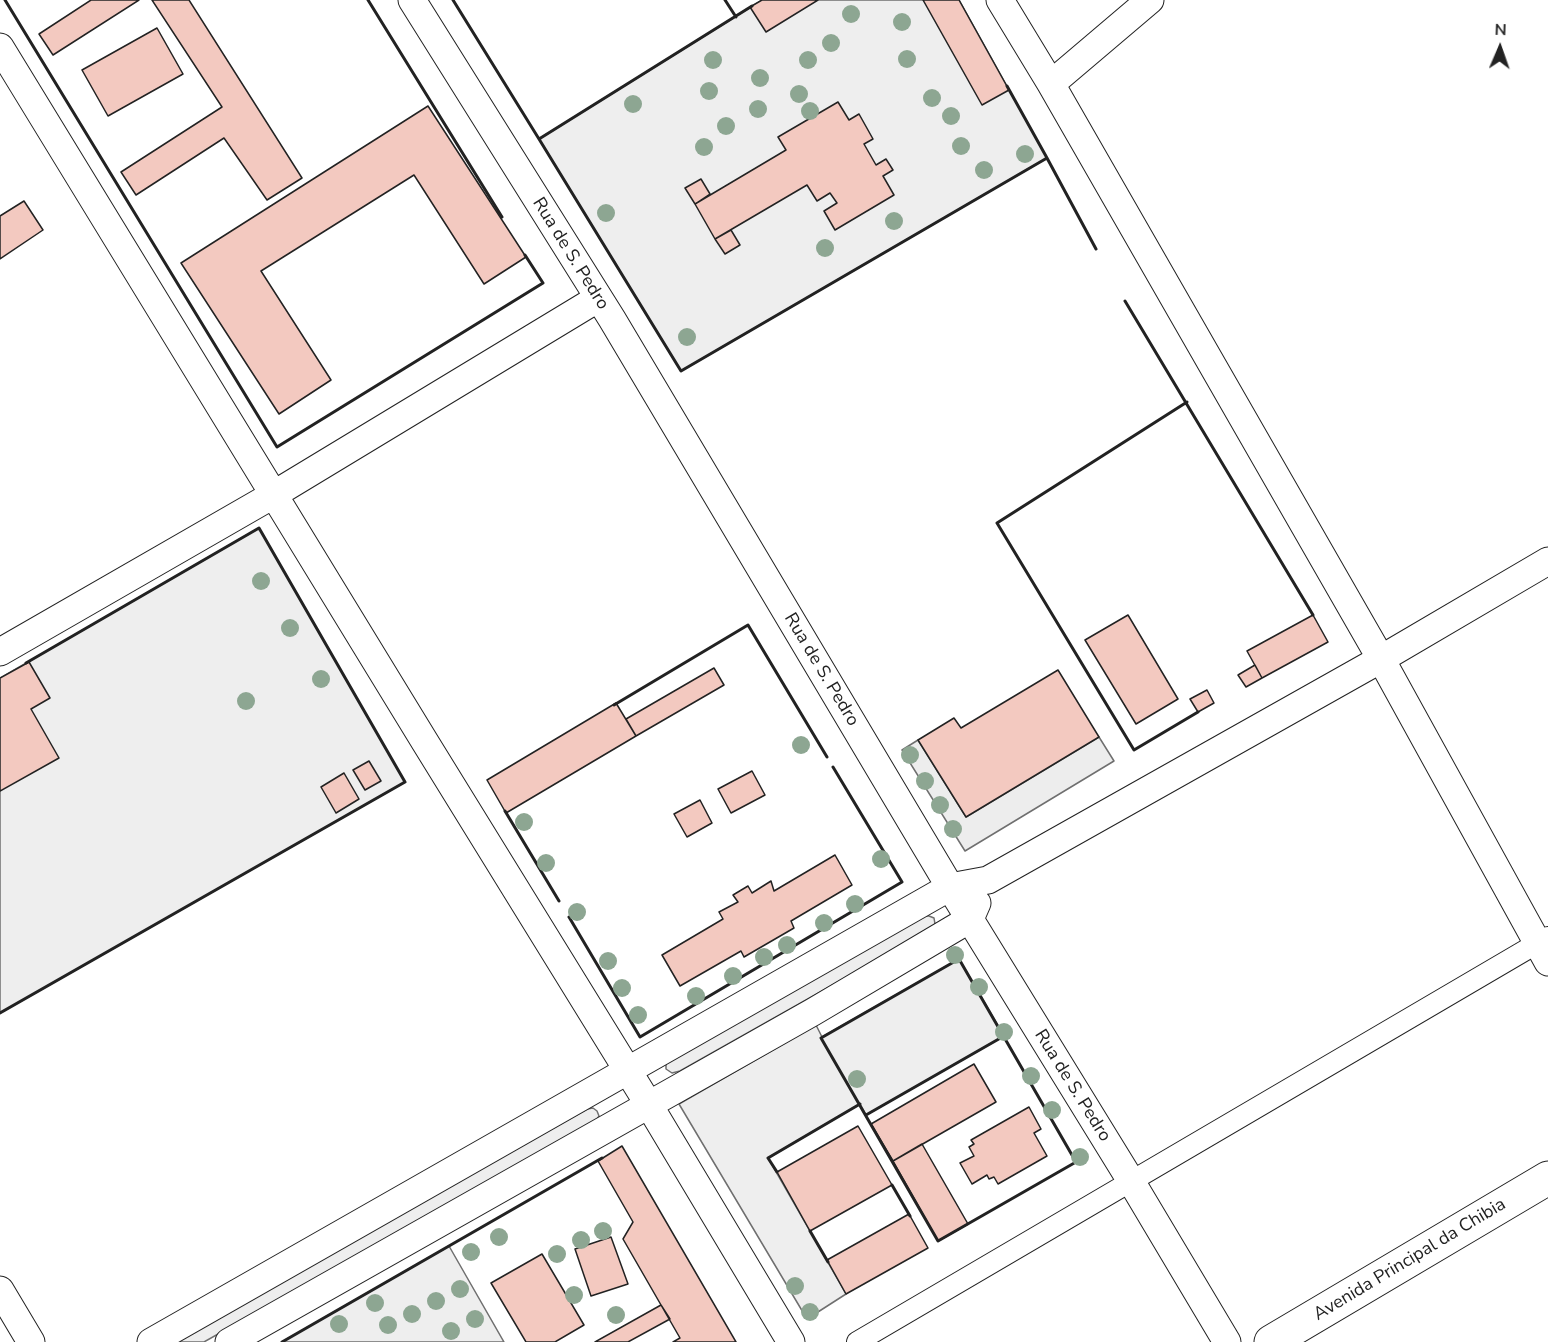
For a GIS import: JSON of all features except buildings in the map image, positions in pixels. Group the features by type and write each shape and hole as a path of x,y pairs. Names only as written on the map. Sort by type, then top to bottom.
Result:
{"main road":[{"name":"Avenida Principal da Chibia","path":"1271,1342 1548,1178"}],"street":[{"name":"Rua de S. Pedro","path":"412,0 624,339 950,887 1227,1342"},
{"path":"857,1342 1131,1181 1544,947 1051,84 1000,0"},
{"path":"1051,84 1150,0"},
{"path":"0,47 649,1105 790,1342"},
{"path":"0,652 273,495 597,299"},
{"path":"151,1342 950,887 988,880 1381,659 1548,561"},
{"path":"229,1342 813,1012 970,918 988,880"},
{"path":"0,1290 31,1342"}],"shaded area":[{"path":"762,0 959,0 1047,158 681,371 539,139"},
{"path":"259,528 405,782 0,1013 0,678"},
{"path":"1099,737 1114,761 965,851 902,750 918,740 966,817"},
{"path":"924,916 934,918 935,924 932,929 680,1071 672,1073 666,1069 666,1063"},
{"path":"959,959 1004,1036 866,1115 860,1104 768,1158 846,1294 807,1319 679,1104 816,1025 822,1037"},
{"path":"593,1108 599,1116 596,1121 204,1342 173,1342 587,1109"},
{"path":"449,1246 504,1342 282,1342"}],"wall":[{"path":"5,0 277,447 543,283 525,255"},
{"path":"368,0 502,217"},
{"path":"453,0 539,139"},
{"path":"725,0 736,17"},
{"path":"752,6 539,139 681,371 1047,158 1007,86"},
{"path":"1047,158 1096,249"},
{"path":"1125,301 1313,615"},
{"path":"1187,402 997,523 1134,750 1198,712"},
{"path":"0,1013 405,782 259,528 26,663"},
{"path":"614,705 748,625 827,757"},
{"path":"569,917 640,1037 902,882 833,767"},
{"path":"505,811 559,901"},
{"path":"959,959 1076,1162 938,1241 821,1038 959,959"},
{"path":"866,1115 1004,1036"},
{"path":"777,1172 768,1158 860,1104"},
{"path":"282,1342 602,1158"},
{"path":"892,1185 910,1216"},
{"path":"810,1231 828,1262"}]}
